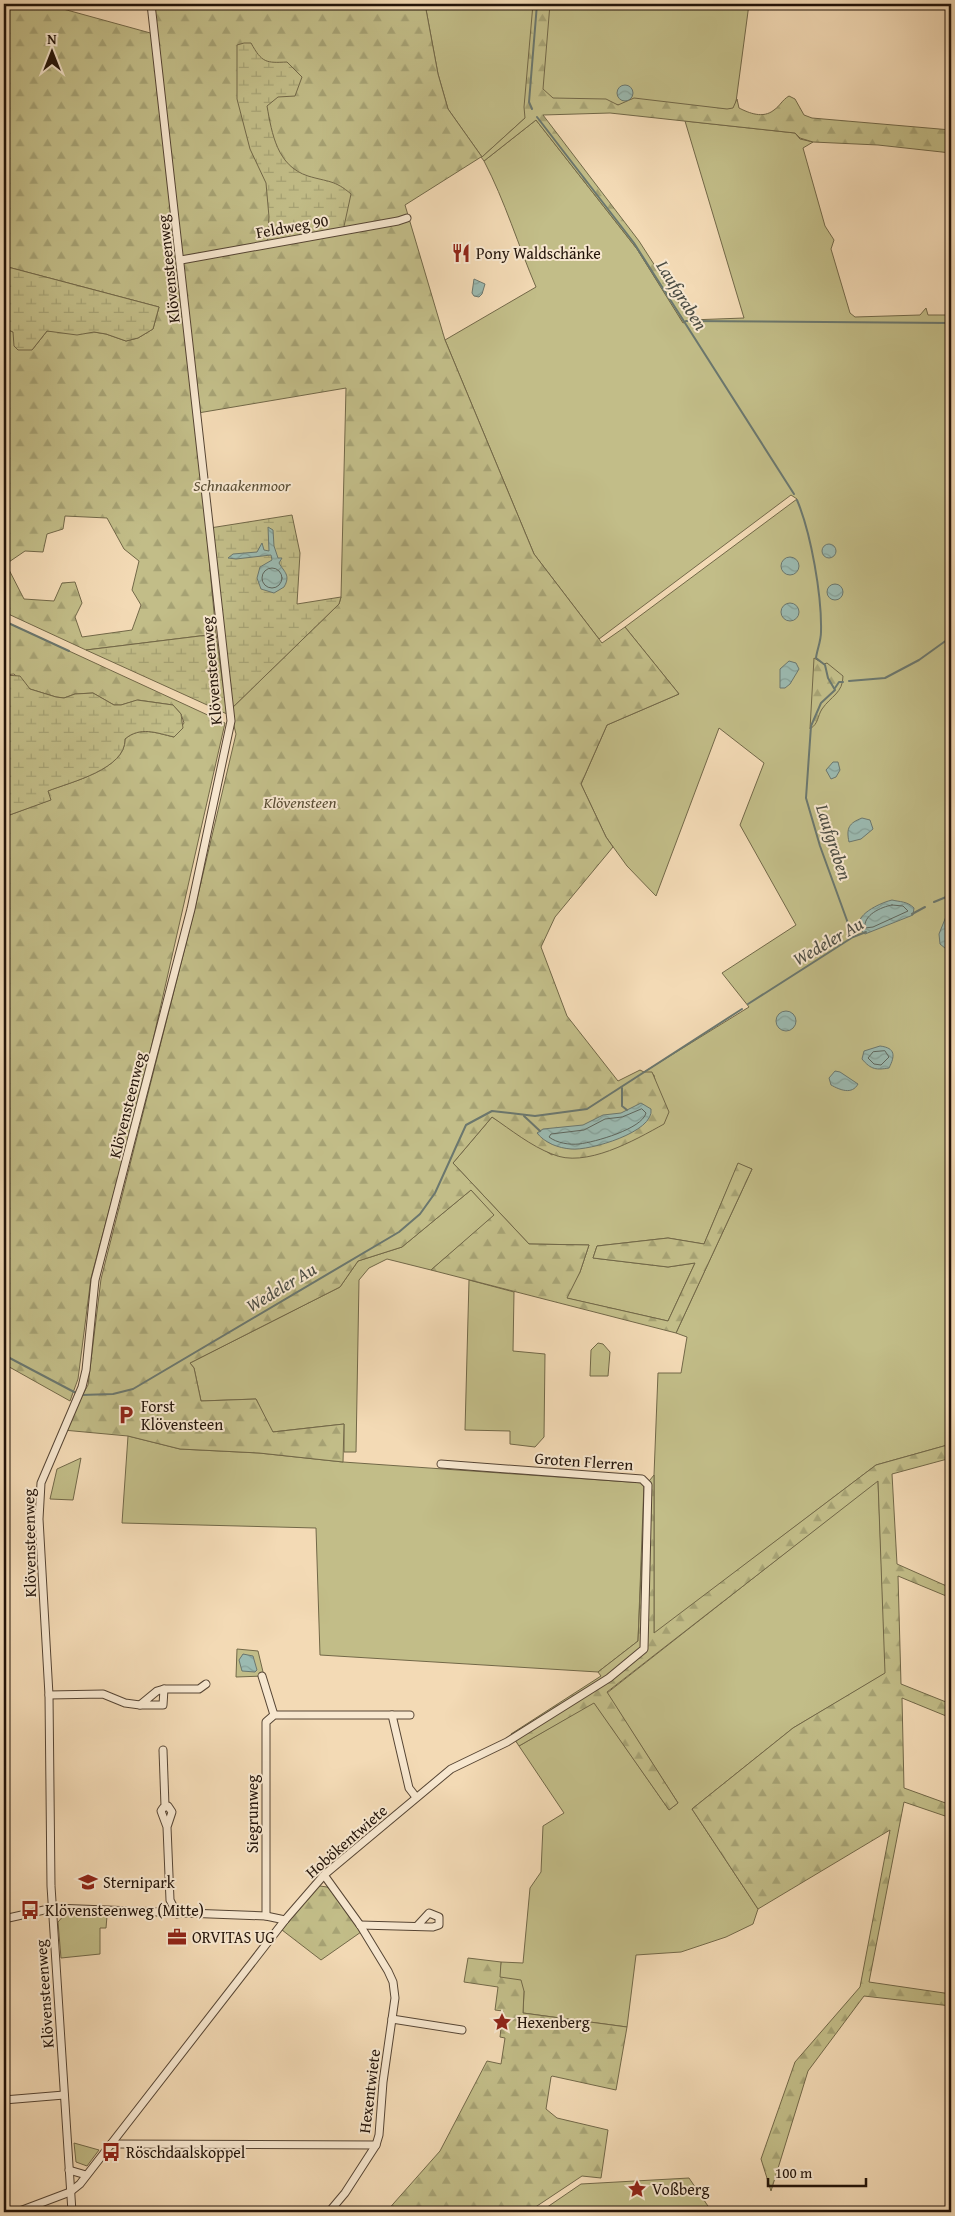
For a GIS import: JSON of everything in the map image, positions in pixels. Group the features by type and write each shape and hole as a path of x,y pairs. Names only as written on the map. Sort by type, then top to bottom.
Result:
{"street":[{"name":"Klövensteenweg","path":"72,2212 52,1908 49,1695 39,1519 41,1483 82,1387 86,1370 95,1280 191,908 231,720 181,260 150,4"},
{"name":"Feldweg 90","path":"181,260 389,223 407,218"},
{"name":"Groten Flerren","path":"441,1464 642,1479 648,1485 644,1649"},
{"name":"Hobökentwiete","path":"70,2192 111,2144 284,1920 324,1875 451,1769 507,1742 609,1678 644,1649"},
{"path":"262,1676 274,1715 410,1715"},
{"path":"140,1705 156,1691 164,1689 199,1689 206,1684"},
{"path":"49,1695 103,1694 125,1703 163,1705 164,1689"},
{"name":"Siegrunweg","path":"266,1916 266,1722 274,1715"},
{"path":"392,1715 409,1788 416,1797"},
{"path":"163,1750 165,1806 170,1806 172,1809 167,1828 170,1900 177,1914"},
{"name":"Hexentwiete","path":"324,1875 360,1926 393,1982 395,1998 383,2082 379,2135 376,2145 345,2193 329,2212"},
{"path":"161,1913 170,1900"},
{"path":"4,1919 52,1908 266,1916 284,1920"},
{"path":"360,1926 417,1926"},
{"path":"392,2019 462,2030"},
{"path":"5,2098 64,2095"},
{"path":"111,2144 376,2145"},
{"path":"69,2170 86,2175"},
{"path":"17,2212 70,2192"}],"green space":[{"name":"Klövensteen","path":"4,4 45,4 154,34 151,4 425,4 438,74 448,109 482,157 525,118 524,107 533,4 550,4 543,89 553,98 606,99 618,105 634,98 727,109 733,108 737,99 739,108 761,115 770,113 789,96 795,99 804,115 812,118 951,130 951,153 878,145 813,142 800,138 795,133 610,113 543,115 639,241 690,320 683,323 637,249 536,120 484,161 481,157 405,205 445,340 534,554 602,643 625,627 679,694 607,725 581,784 606,837 613,847 555,917 541,947 567,1016 618,1081 640,1070 652,1072 669,1112 664,1124 610,1151 579,1158 565,1158 536,1147 492,1117 453,1163 529,1244 589,1245 580,1272 567,1298 668,1321 695,1263 668,1267 593,1258 597,1246 668,1238 704,1244 738,1163 752,1169 676,1333 431,1270 494,1215 471,1190 402,1247 358,1261 340,1287 190,1363 194,1368 201,1401 256,1399 273,1432 344,1424 343,1462 259,1453 180,1449 128,1436 63,1430 88,1385 101,1279 194,912 236,734 230,710 339,604 341,597 346,388 198,413 190,354 216,634 86,650 4,612 4,328 13,332 32,350 47,331 94,332 126,341 138,338 153,329 159,307 4,266","holes":["65,516 107,518 124,549 139,561 132,590 141,605 132,630 82,637 75,617 82,603 75,582 62,583 54,601 24,599 6,564 25,551 43,552 47,534 63,529"]},
{"path":"425,4 749,4 734,117 601,103 525,118 482,157 448,109 438,74"},
{"path":"251,43 258,55 269,62 287,62 302,77 295,96 278,97 267,106 271,127 278,148 289,165 308,176 336,184 351,194 343,231 267,245 269,217 266,183 250,149 237,99 237,45"},
{"path":"536,120 637,249 683,322 690,320 744,318 685,121 795,133 800,139 813,142 803,148 825,226 834,240 831,249 850,313 855,317 920,315 926,308 928,315 951,315 951,1444 876,1465 654,1634 654,1475 658,1373 681,1373 687,1337 676,1333 752,1169 738,1164 704,1244 668,1238 597,1246 593,1258 668,1267 695,1263 668,1321 566,1298 580,1272 589,1245 529,1244 453,1163 492,1117 552,1155 655,1080 654,1075 644,1072 749,1007 722,973 796,925 740,825 764,763 719,728 656,896 627,866 606,837 581,784 607,725 679,694 625,627 797,499 791,495 599,639 534,554 445,340 536,287 484,161"},
{"path":"4,266 159,307 153,329 138,338 126,341 94,332 77,335 47,331 32,350 18,350 14,346 13,332 4,328"},
{"path":"292,515 300,553 297,604 341,597 339,604 230,710 210,528"},
{"path":"4,621 225,723 143,1084 91,1278 78,1379 70,1401 4,1364 4,817 50,800 47,791 82,779 107,766 117,759 123,749 125,739 131,735 142,732 155,732 174,737 184,723 181,714 173,705 138,700 114,705 93,693 75,694 64,698 56,697 30,689 14,674 4,675"},
{"path":"216,634 227,714 86,650"},
{"path":"814,658 824,664 827,663 843,676 839,690 822,709 813,727 810,729"},
{"path":"4,675 20,676 30,689 56,697 64,698 75,694 93,693 114,705 137,700 173,705 181,714 183,728 174,737 155,732 131,735 125,739 123,749 117,759 107,766 83,779 48,791 51,800 4,817"},
{"path":"471,1190 495,1215 431,1270 387,1259 369,1268 359,1280 356,1452 344,1452 344,1424 272,1432 256,1399 201,1401 194,1368 190,1363 340,1287 358,1261 402,1247"},
{"path":"469,1280 514,1292 513,1351 545,1354 544,1437 535,1447 510,1444 510,1431 465,1430"},
{"path":"598,1343 603,1344 610,1352 608,1376 590,1376 591,1350"},
{"path":"128,1436 180,1449 259,1453 343,1462 644,1483 638,1641 598,1672 320,1655 316,1528 122,1523"},
{"path":"951,1444 951,1458 892,1474 897,1564 951,1588 951,1598 898,1576 901,1684 951,1704 951,1718 902,1698 904,1788 951,1805 951,1818 904,1802 869,1982 951,1994 951,2006 864,1996 808,2071 771,2191 761,2159 795,2062 860,1987 890,1830 758,1909 692,1809 793,1728 885,1673 878,1481 607,1692 678,1803 669,1810 594,1703 519,1746 511,1734 601,1676 598,1672 638,1641 645,1486 654,1475 654,1633 876,1465"},
{"path":"81,1458 73,1500 50,1499 57,1469"},
{"path":"878,1480 886,1673 793,1728 692,1809 758,1909 753,1924 726,1937 681,1952 636,1955 627,2027 523,2013 524,1991 499,1977 501,1962 523,1963 530,1888 541,1872 543,1826 564,1813 519,1746 594,1702 669,1810 678,1803 607,1693"},
{"path":"237,1649 258,1651 264,1676 236,1677"},
{"path":"317,1887 327,1887 330,1890 361,1932 321,1960 282,1930"},
{"path":"65,1914 107,1916 106,1928 100,1928 100,1954 61,1958 58,1922"},
{"path":"468,1958 501,1962 500,1977 521,1980 524,1991 523,2013 627,2027 616,2090 551,2077 546,2109 557,2118 608,2130 601,2178 582,2176 528,2212 386,2212 440,2151 487,2061 501,2064 505,2038 500,2037 503,2011 495,2010 498,1987 464,1982"},
{"path":"74,2143 99,2150 87,2166 76,2162"},
{"path":"689,2178 712,2212 540,2212 581,2184"}],"water":[{"path":"625,85 633,93 625,101 617,93"},
{"path":"474,279 485,284 479,297 474,296 472,293"},
{"path":"268,527 273,530 274,546 278,558 282,558 279,563 287,577 284,587 274,593 261,589 257,578 260,567 272,560 271,555 236,559 228,558 233,554 257,552 262,543 264,550 269,551"},
{"path":"826,544 832,544 836,551 832,558 826,558 822,554 822,548"},
{"path":"790,557 796,560 799,566 796,572 790,575 784,572 781,566 784,560"},
{"path":"835,584 841,586 843,592 841,598 835,600 829,598 827,592 829,586"},
{"path":"790,603 796,606 799,612 796,618 790,621 784,618 781,612 784,606"},
{"path":"789,661 796,663 799,669 790,684 785,688 780,688 780,669"},
{"path":"833,762 838,762 840,770 836,777 831,779 826,770"},
{"path":"862,818 870,820 873,829 861,839 849,842 848,830 851,824"},
{"path":"892,900 906,903 914,908 913,915 865,934 860,928 861,917 879,904"},
{"path":"951,912 951,953 940,944 939,934 947,914"},
{"path":"786,1011 793,1014 796,1021 793,1028 786,1031 779,1028 776,1021 779,1014"},
{"path":"880,1046 889,1049 893,1053 889,1068 874,1068 862,1059 864,1051"},
{"path":"835,1071 840,1072 858,1084 853,1090 842,1090 831,1085 829,1078"},
{"path":"641,1103 651,1109 649,1117 643,1125 619,1138 592,1147 571,1149 557,1146 540,1137 537,1133 543,1129 583,1125 603,1115 621,1113"},
{"path":"243,1654 253,1656 257,1670 255,1672 242,1671 239,1660"}],"waterway":[{"name":"Laufgraben","path":"532,109 529,102 537,4"},
{"name":"Laufgraben","path":"537,117 634,243 794,494"},
{"path":"686,321 951,323"},
{"name":"Laufgraben","path":"797,500 807,529 818,583 821,632 816,658 825,665 828,678 835,690 821,703 811,726 806,798 820,846 853,937"},
{"path":"4,621 69,651"},
{"path":"849,681 885,678 919,660 951,637"},
{"path":"835,688 839,682 843,682"},
{"name":"Wedeler Au","path":"934,902 951,895"},
{"name":"Wedeler Au","path":"912,914 925,907"},
{"name":"Wedeler Au","path":"748,1004 853,937 866,932"},
{"name":"Wedeler Au","path":"81,1395 113,1394 133,1389 399,1232 420,1214 435,1193 466,1125 492,1111 535,1116 587,1109 742,1009"},
{"name":"Wedeler Au","path":"622,1088 622,1106 627,1110"},
{"name":"Wedeler Au","path":"524,1116 540,1131"},
{"name":"Wedeler Au","path":"4,1355 76,1393"}],"place":[{"name":"Pony Waldschänke","path":"461,253"},
{"name":"Forst Klövensteen","path":"126,1415"},
{"name":"Sternipark","path":"88,1882"},
{"name":"Klövensteenweg (Mitte)","path":"30,1910"},
{"name":"ORVITAS UG","path":"177,1937"},
{"name":"Hexenberg","path":"502,2022"},
{"name":"Röschdaalskoppel","path":"111,2152"},
{"name":"Voßberg","path":"637,2189"}],"park label":[{"name":"Schnaakenmoor","path":"242,485"}]}
